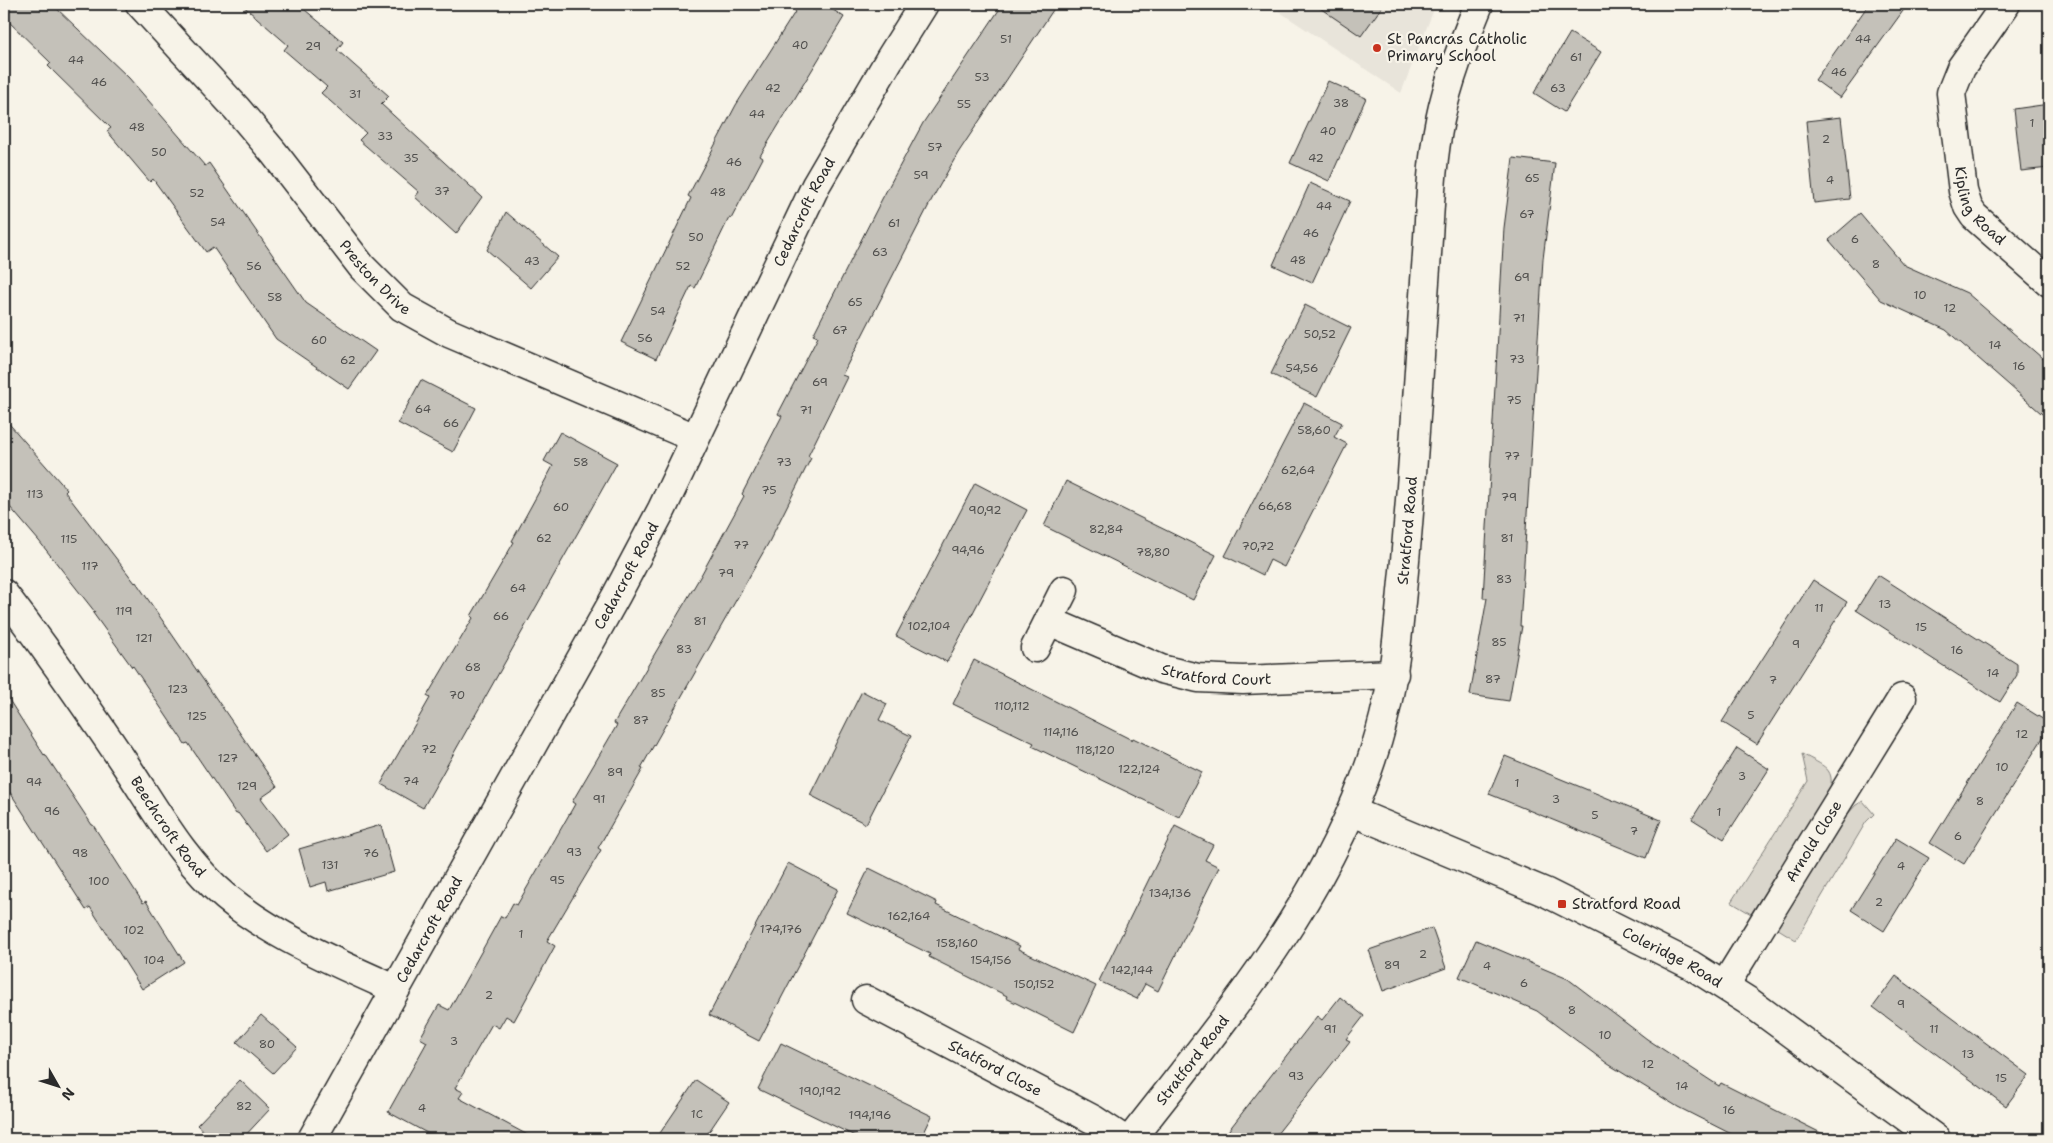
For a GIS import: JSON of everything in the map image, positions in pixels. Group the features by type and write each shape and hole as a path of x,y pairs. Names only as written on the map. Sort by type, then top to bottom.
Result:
{"street":[{"name":"Preston Drive","path":"140,4 237,109 274,153 362,267 402,307 449,333 695,438"},
{"name":"Cedarcroft Road","path":"312,1139 616,596 662,509 816,185 924,4"},
{"name":"Stratford Road","path":"1131,1139 1260,970 1289,926 1353,812 1373,756 1394,674 1414,465 1431,191 1440,119 1460,52 1479,4"},
{"name":"Kipling Road","path":"2006,4 1961,68 1952,93 1963,190 1968,207 1974,216 2049,282"},
{"path":"1035,648 1064,590"},
{"name":"Beechcroft Road","path":"4,594 116,750 190,862 226,897 271,927 333,960 395,989"},
{"name":"Stratford Court","path":"1049,620 1161,669 1198,678 1243,680 1394,674"},
{"name":"Arnold Close","path":"1724,985 1902,698"},
{"name":"Coleridge Road","path":"1353,812 1547,893 1692,965 1724,985 1936,1139"},
{"name":"Statford Close","path":"866,1000 1094,1120 1123,1139"}],"shaded area":[{"name":"St Pancras Catholic Primary School","path":"1268,4 1436,4 1401,93"},
{"path":"1802,754 1827,769 1830,773 1831,786 1828,795 1751,914 1731,902 1808,781"},
{"path":"1863,801 1874,814 1866,822 1796,940 1775,927 1844,818 1856,805"}],"building":[{"path":"4,4 52,4 129,78 205,166 209,163 306,303 376,351 349,389 276,339 213,247 206,252 153,179 150,182 107,131 111,128 48,66 51,63 4,17"},
{"path":"241,4 298,4 343,42 337,50 389,96 381,104 482,197 456,234 415,197 419,192 359,140 366,133 321,93 327,87 284,50 288,45"},
{"path":"800,4 824,4 844,17 760,156 763,158 731,219 729,218 695,288 691,286 656,359 621,342 691,198 688,196 736,105"},
{"path":"1003,4 1057,4 958,153 932,199 842,375 847,377 808,456 811,458 769,542 641,768 643,769 598,848 601,850 547,941 555,946 514,1021 506,1016 499,1028 492,1024 455,1088 463,1092 459,1098 535,1139 438,1139 388,1112 427,1042 420,1038 439,1005 449,1010 501,916 505,918 513,903 517,905 575,804 572,802 617,725 614,723 700,577 744,496 742,494 782,416 778,414 818,337 813,335 882,199 923,123"},
{"path":"1314,4 1384,4 1361,36"},
{"path":"1869,4 1908,4 1840,98 1815,80"},
{"path":"1570,33 1601,52 1564,112 1534,93"},
{"path":"1328,81 1366,98 1329,181 1290,163"},
{"path":"2049,104 2049,168 2021,171 2014,109"},
{"path":"1841,117 1850,199 1814,203 1806,121"},
{"path":"1513,158 1555,163 1543,259 1520,626 1522,626 1509,701 1470,695 1487,598 1483,598 1504,228"},
{"path":"1310,183 1350,201 1312,283 1273,265"},
{"path":"506,212 558,257 531,288 487,250"},
{"path":"1860,213 1904,265 1967,293 2049,364 2049,420 1946,330 1881,300 1829,240"},
{"path":"1305,305 1351,328 1317,397 1271,374"},
{"path":"421,380 476,408 453,452 398,423"},
{"path":"1304,403 1342,423 1334,437 1347,444 1284,567 1270,560 1263,575 1225,556"},
{"path":"4,418 67,490 65,492 136,582 277,787 261,798 288,834 266,851 238,813 236,814 188,743 185,744 133,666 93,613 95,612 4,500"},
{"path":"560,432 617,463 423,808 381,784 430,698 427,696 473,618 471,616 514,542 512,541 553,466 544,461"},
{"path":"1066,481 1216,555 1193,600 1044,526"},
{"path":"975,483 1027,510 947,662 896,636"},
{"path":"1878,575 2017,664 2017,675 2000,702 1856,610"},
{"path":"1813,580 1847,602 1757,744 1722,722"},
{"path":"974,660 1132,740 1133,738 1202,772 1179,817 1032,746 1034,743 953,704"},
{"path":"862,691 887,704 879,720 911,736 866,824 810,795"},
{"path":"4,692 143,903 146,901 184,962 142,989 90,907 86,910 4,783"},
{"path":"2017,703 2049,723 2049,728 1964,864 1930,843"},
{"path":"1737,748 1769,769 1724,839 1692,819"},
{"path":"1505,756 1661,820 1646,858 1489,794"},
{"path":"381,825 394,872 328,891 326,882 310,887 299,849"},
{"path":"1175,826 1213,845 1205,860 1219,867 1158,991 1145,984 1137,999 1099,981"},
{"path":"1896,838 1929,858 1884,931 1851,910"},
{"path":"788,863 838,889 759,1041 709,1015"},
{"path":"869,868 937,902 936,905 1020,946 1018,949 1096,986 1074,1032 929,957 930,954 847,913"},
{"path":"1432,928 1446,968 1383,991 1369,950"},
{"path":"1476,940 1568,979 1647,1039 1719,1086 1721,1083 1833,1139 1741,1139 1678,1107 1608,1064 1537,1011 1459,977"},
{"path":"1896,976 2029,1075 2006,1106 1873,1007"},
{"path":"1340,997 1364,1016 1346,1039 1350,1041 1273,1139 1222,1139 1317,1016 1322,1020"},
{"path":"261,1015 297,1047 273,1073 237,1042"},
{"path":"781,1043 932,1116 921,1139 861,1139 758,1089"},
{"path":"240,1080 270,1109 242,1139 212,1139 197,1125"},
{"path":"696,1080 729,1102 704,1139 656,1139"}],"place":[{"name":"St Pancras Catholic Primary School","path":"1377,48"},
{"name":"Stratford Road","path":"1562,904"}]}
